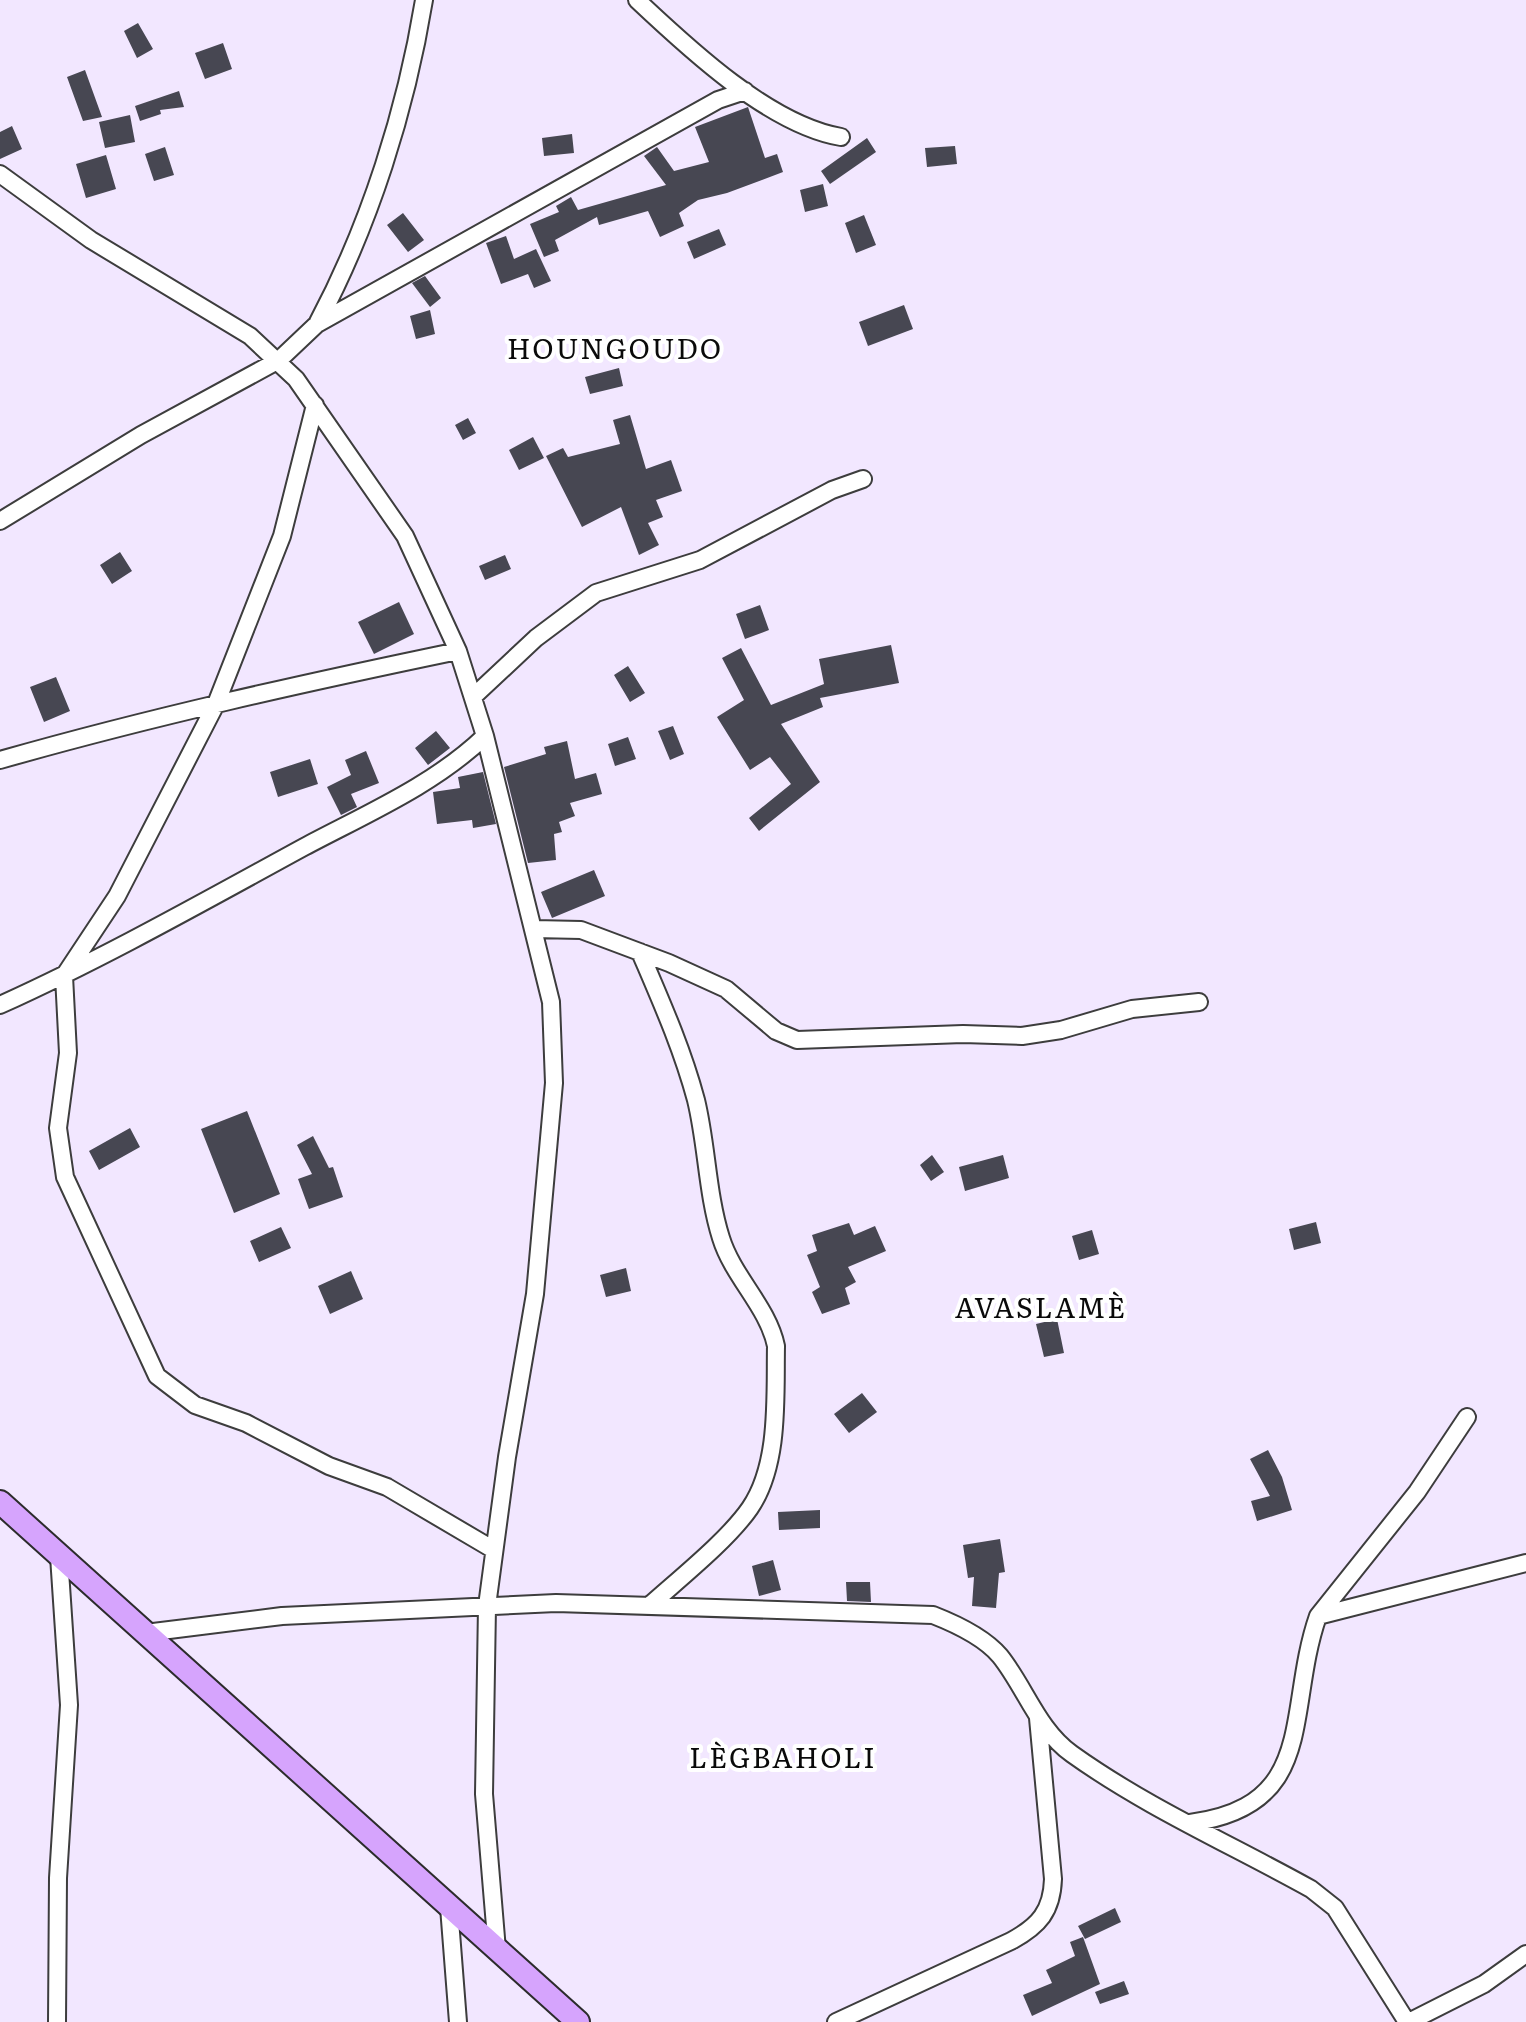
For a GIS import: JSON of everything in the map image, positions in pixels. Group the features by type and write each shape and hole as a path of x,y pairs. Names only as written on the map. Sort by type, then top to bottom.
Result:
{"street":[{"path":"317,324 341,278 384,162 424,0"},
{"path":"637,0 745,91 790,118 824,134 841,137"},
{"path":"0,521 141,435 279,360 317,324 718,100 745,91"},
{"path":"0,174 79,232 250,336 279,360 315,405 405,536 458,651 485,736 551,1002 554,1083 535,1294 487,1606 484,1794 497,1950"},
{"path":"315,405 282,536 216,704 117,896 64,976 68,1053 58,1128 60,1158 65,1177 157,1376 195,1405 246,1423 329,1466 387,1487 494,1550"},
{"path":"473,697 536,638 596,593 700,560 832,490 863,479"},
{"path":"0,760 216,704 458,651"},
{"path":"0,1005 64,976 418,786 465,756 485,736"},
{"path":"534,929 581,930 640,952 726,989 776,1031 797,1040 963,1034 1022,1036 1061,1030 1132,1009 1199,1002"},
{"path":"640,952 689,1077 721,1238 738,1279 773,1331 776,1346 772,1437 763,1481 750,1508 649,1606"},
{"path":"1190,1823 1233,1814 1277,1783 1288,1756 1309,1641 1318,1616 1417,1492 1467,1417"},
{"path":"0,1502 578,2022"},
{"path":"57,2022 58,1878 69,1705 59,1556"},
{"path":"1318,1616 1526,1563"},
{"path":"145,1633 282,1616 556,1603 933,1615 956,1625 998,1654 1038,1716 1071,1753 1311,1889 1335,1908 1408,2022 1484,1984 1526,1954"},
{"path":"836,2022 1011,1941 1031,1930 1045,1916 1053,1897 1053,1879 1038,1716"},
{"path":"449,1907 458,2022"}],"building":[{"path":"138,23 153,49 137,58 124,31"},
{"path":"223,43 232,69 205,79 195,53"},
{"path":"85,70 102,117 83,121 67,77"},
{"path":"179,91 184,107 160,110 161,114 140,121 135,106"},
{"path":"748,107 765,158 777,154 783,172 727,193 698,200 679,213 684,226 660,237 648,211 599,225 597,217 555,240 559,251 544,257 530,224 559,212 556,206 571,197 578,210 666,185 644,156 657,147 674,171 709,162 695,127"},
{"path":"130,115 135,142 105,148 99,122"},
{"path":"12,126 22,149 0,159 0,132"},
{"path":"572,134 574,153 544,156 542,138"},
{"path":"867,138 876,152 830,184 821,171"},
{"path":"955,146 957,164 927,167 925,148"},
{"path":"165,147 174,175 154,181 145,154"},
{"path":"106,155 116,189 86,198 76,164"},
{"path":"823,184 828,206 805,212 800,190"},
{"path":"403,213 424,240 408,252 387,225"},
{"path":"864,215 876,245 856,253 845,223"},
{"path":"719,229 726,245 694,259 687,242"},
{"path":"506,236 514,259 536,249 551,281 534,288 528,274 501,284 486,243"},
{"path":"425,276 441,298 430,307 412,283"},
{"path":"904,305 913,329 868,346 859,322"},
{"path":"430,310 435,334 416,339 410,316"},
{"path":"619,368 623,386 590,394 585,377"},
{"path":"630,415 646,469 671,460 682,491 656,500 663,517 648,523 659,545 639,555 621,507 582,527 546,456 563,448 568,457 620,444 613,420"},
{"path":"468,418 476,433 463,440 455,425"},
{"path":"533,437 544,458 519,470 509,450"},
{"path":"120,552 132,571 112,584 100,565"},
{"path":"505,555 511,569 485,580 479,566"},
{"path":"399,602 414,634 374,654 358,622"},
{"path":"760,605 769,630 745,639 736,614"},
{"path":"891,645 899,683 820,698 823,707 781,724 820,782 759,831 749,818 791,784 770,757 750,770 717,717 744,700 722,658 741,648 771,705 824,684 819,659"},
{"path":"628,666 645,693 630,702 614,675"},
{"path":"56,677 70,711 44,722 30,687"},
{"path":"673,726 684,754 670,760 658,731"},
{"path":"436,731 450,748 428,765 415,748"},
{"path":"628,737 636,759 615,766 608,744"},
{"path":"567,741 575,779 596,773 602,794 570,803 575,816 559,822 562,832 554,834 556,860 528,863 504,767 546,754 544,747"},
{"path":"366,751 379,783 351,794 357,807 341,815 327,787 351,775 345,760"},
{"path":"310,759 318,784 278,797 270,772"},
{"path":"483,772 496,824 473,828 472,820 437,824 433,792 460,788 458,777"},
{"path":"594,870 605,896 552,918 541,892"},
{"path":"247,1111 280,1194 234,1213 201,1129"},
{"path":"130,1128 140,1147 99,1170 89,1151"},
{"path":"313,1136 329,1168 333,1167 343,1197 309,1209 298,1179 312,1174 297,1145"},
{"path":"932,1155 944,1172 931,1181 920,1165"},
{"path":"1003,1155 1009,1178 965,1191 959,1167"},
{"path":"1316,1222 1321,1243 1294,1250 1289,1229"},
{"path":"849,1223 854,1235 875,1226 886,1251 848,1267 856,1282 845,1288 850,1304 822,1314 812,1292 820,1287 807,1255 817,1251 812,1235"},
{"path":"281,1227 291,1248 259,1262 250,1241"},
{"path":"1092,1230 1099,1254 1079,1260 1072,1236"},
{"path":"626,1268 631,1291 606,1297 600,1275"},
{"path":"351,1271 363,1299 330,1314 318,1286"},
{"path":"1057,1319 1064,1353 1044,1357 1036,1324"},
{"path":"862,1393 877,1412 849,1433 834,1414"},
{"path":"1268,1450 1282,1477 1292,1510 1257,1521 1251,1501 1270,1496 1250,1459"},
{"path":"820,1510 820,1528 779,1530 778,1512"},
{"path":"1000,1539 1005,1572 999,1573 996,1608 972,1606 974,1577 968,1578 963,1545"},
{"path":"773,1560 781,1590 759,1596 752,1566"},
{"path":"846,1582 870,1582 871,1602 847,1601"},
{"path":"1115,1908 1121,1922 1085,1939 1078,1926"},
{"path":"1083,1937 1100,1984 1032,2016 1023,1995 1052,1983 1046,1970 1075,1956 1070,1942"},
{"path":"1124,1981 1129,1994 1100,2004 1095,1992"}],"district":[{"name":"HOUNGOUDO","path":"615,349"},
{"name":"AVASLAMÈ","path":"1041,1308"},
{"name":"LÈGBAHOLI","path":"783,1758"}]}
